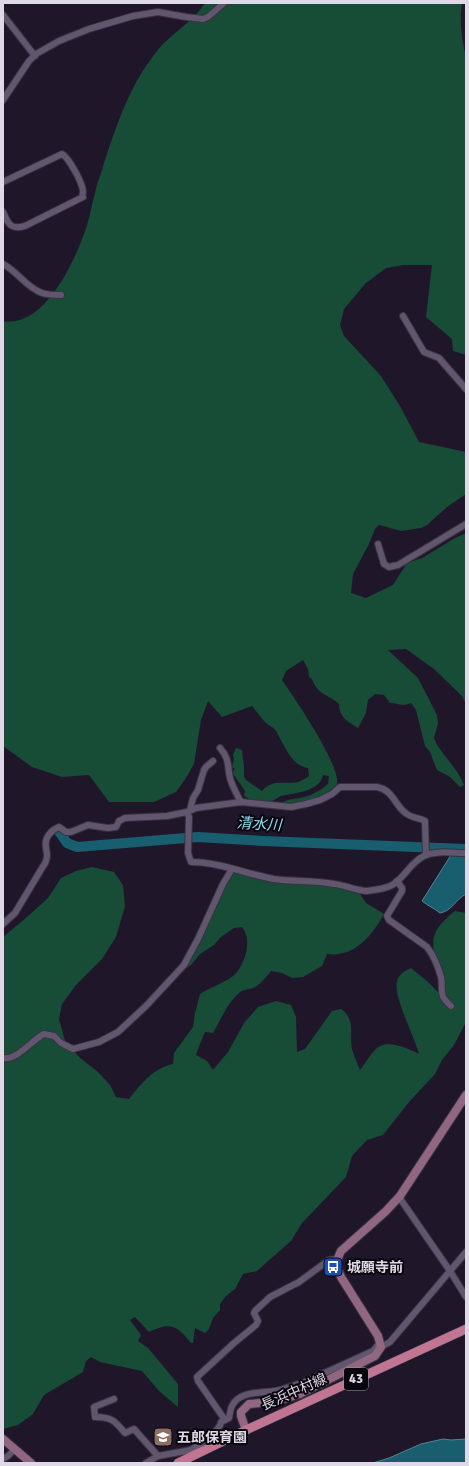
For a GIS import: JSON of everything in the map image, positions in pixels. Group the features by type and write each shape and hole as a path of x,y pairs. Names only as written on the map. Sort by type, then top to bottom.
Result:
{"main road":[{"name":"長浜中村線","path":"178,1463 193,1452 246,1430 466,1329"}],"street":[{"path":"3,100 30,61 40,51 59,41 89,29 133,16 158,12 203,19 208,17 224,3"},
{"path":"3,15 35,56"},
{"path":"3,182 62,154 67,157 78,178 83,190 83,197 19,228 14,228 10,225 3,212"},
{"path":"3,264 10,267 40,292 48,295 62,295"},
{"path":"403,316 424,352 439,358 466,389"},
{"path":"378,544 384,564 389,567 398,565 466,524"},
{"path":"220,748 229,764 230,779 241,802"},
{"path":"213,761 204,770 198,790 193,798 189,811 188,853 191,862 202,862 275,879 335,884 360,890 368,890 391,886 413,864 426,855 440,853 466,853"},
{"path":"3,924 15,912 46,861 47,850 45,841 55,828 59,827 66,832 71,832 88,825 108,828 116,827 119,820 125,818 167,816 196,808 241,802 291,807 320,800 332,794 340,787 382,788 390,794 407,814 425,822 426,855"},
{"path":"3,1058 9,1059 37,1037 44,1034 54,1036 60,1043 73,1049 99,1042 118,1032 146,1006 184,965 198,939 223,884 232,869"},
{"path":"397,881 402,888 402,891 387,916 389,920 427,947 437,964 441,978 441,992 446,1001 452,1006"},
{"path":"246,1430 241,1412 249,1404 274,1402 300,1394 375,1356 381,1346 378,1336 341,1277 337,1267 337,1259 341,1251 399,1197 466,1095"},
{"path":"399,1197 466,1297"},
{"path":"146,1463 158,1456 193,1452 221,1426 222,1422 229,1418 235,1401 247,1394 276,1392 307,1381 373,1351 378,1346 390,1342 466,1252"},
{"path":"225,1420 198,1381 197,1377 256,1325 258,1321 254,1313 255,1311 270,1297 299,1282 329,1260 337,1259"},
{"path":"114,1399 94,1407 95,1417 110,1418 116,1422 125,1433 134,1429 158,1456"},
{"path":"3,1439 31,1463"},
{"path":"3,1459 14,1450"}],"green space":[{"path":"205,3 462,3 461,30 466,57 466,355 453,351 452,339 426,317 432,265 403,265 386,268 366,283 344,309 340,325 344,336 381,376 400,406 419,442 466,452 466,494 447,507 427,525 421,528 401,531 379,525 375,529 353,574 351,593 366,598 393,585 407,563 422,558 466,533 466,704 462,696 434,669 406,649 388,650 418,678 437,715 438,723 434,738 437,745 458,773 464,785 460,787 450,777 437,770 430,752 425,746 416,710 411,703 402,705 390,703 384,695 375,694 368,700 366,713 358,728 342,716 339,709 339,704 317,689 312,679 309,677 308,669 303,660 286,671 282,680 325,748 336,775 337,784 331,792 308,802 280,804 286,801 308,796 316,792 328,784 329,776 323,775 321,781 317,785 306,791 281,796 267,803 258,802 244,796 245,791 232,772 235,769 232,767 234,759 233,755 236,748 242,750 244,777 262,791 274,783 298,782 309,776 308,768 297,763 293,759 275,730 266,723 252,706 222,717 208,701 201,720 194,764 176,792 154,802 109,802 89,775 62,777 32,767 3,746 3,321 18,320 32,314 45,303 57,288 76,255 89,219 98,182 113,136 123,109 135,84 162,45 190,21"},
{"path":"92,867 114,872 123,885 125,906 116,937 102,959 76,985 62,1004 59,1019 65,1041 80,1058 97,1071 110,1085 116,1097 129,1099 153,1073 173,1064 174,1053 193,1027 200,994 233,976 241,966 247,946 247,939 242,927 234,928 221,937 214,945 200,954 191,965 179,973 234,871 328,885 350,891 360,894 366,903 384,914 374,930 361,944 346,953 327,954 322,966 303,977 292,978 282,973 271,971 263,981 255,987 239,993 227,1007 213,1033 205,1032 198,1049 196,1055 207,1061 213,1070 228,1052 244,1023 258,1007 276,1001 291,1005 296,1017 297,1052 305,1049 332,1011 341,1009 349,1018 352,1049 360,1070 375,1050 380,1046 390,1044 396,1045 419,1054 401,1006 398,996 397,981 404,972 411,968 440,994 442,982 434,951 434,937 440,925 455,911 466,913 465,1024 454,1045 442,1060 435,1074 409,1102 383,1135 367,1140 352,1156 346,1177 302,1223 291,1241 257,1271 243,1274 235,1289 226,1296 220,1304 220,1310 213,1318 209,1329 205,1333 195,1328 193,1343 191,1343 181,1332 173,1327 163,1327 149,1332 135,1317 130,1320 141,1335 138,1341 148,1348 178,1384 178,1407 159,1391 142,1371 100,1362 91,1357 86,1361 83,1372 44,1395 33,1414 18,1425 3,1429 3,937 48,898 61,878 76,871"}],"water":[{"path":"451,855 466,856 466,894 448,910 440,913 422,901"},
{"path":"443,1439 466,1439 466,1463 373,1463 389,1458 421,1444"}],"waterway":[{"name":"清水川","path":"58,830 67,843 77,847 198,837 466,849"}],"place":[{"name":"城願寺前","path":"333,1267"},
{"name":"五郎保育園","path":"163,1437"}]}
